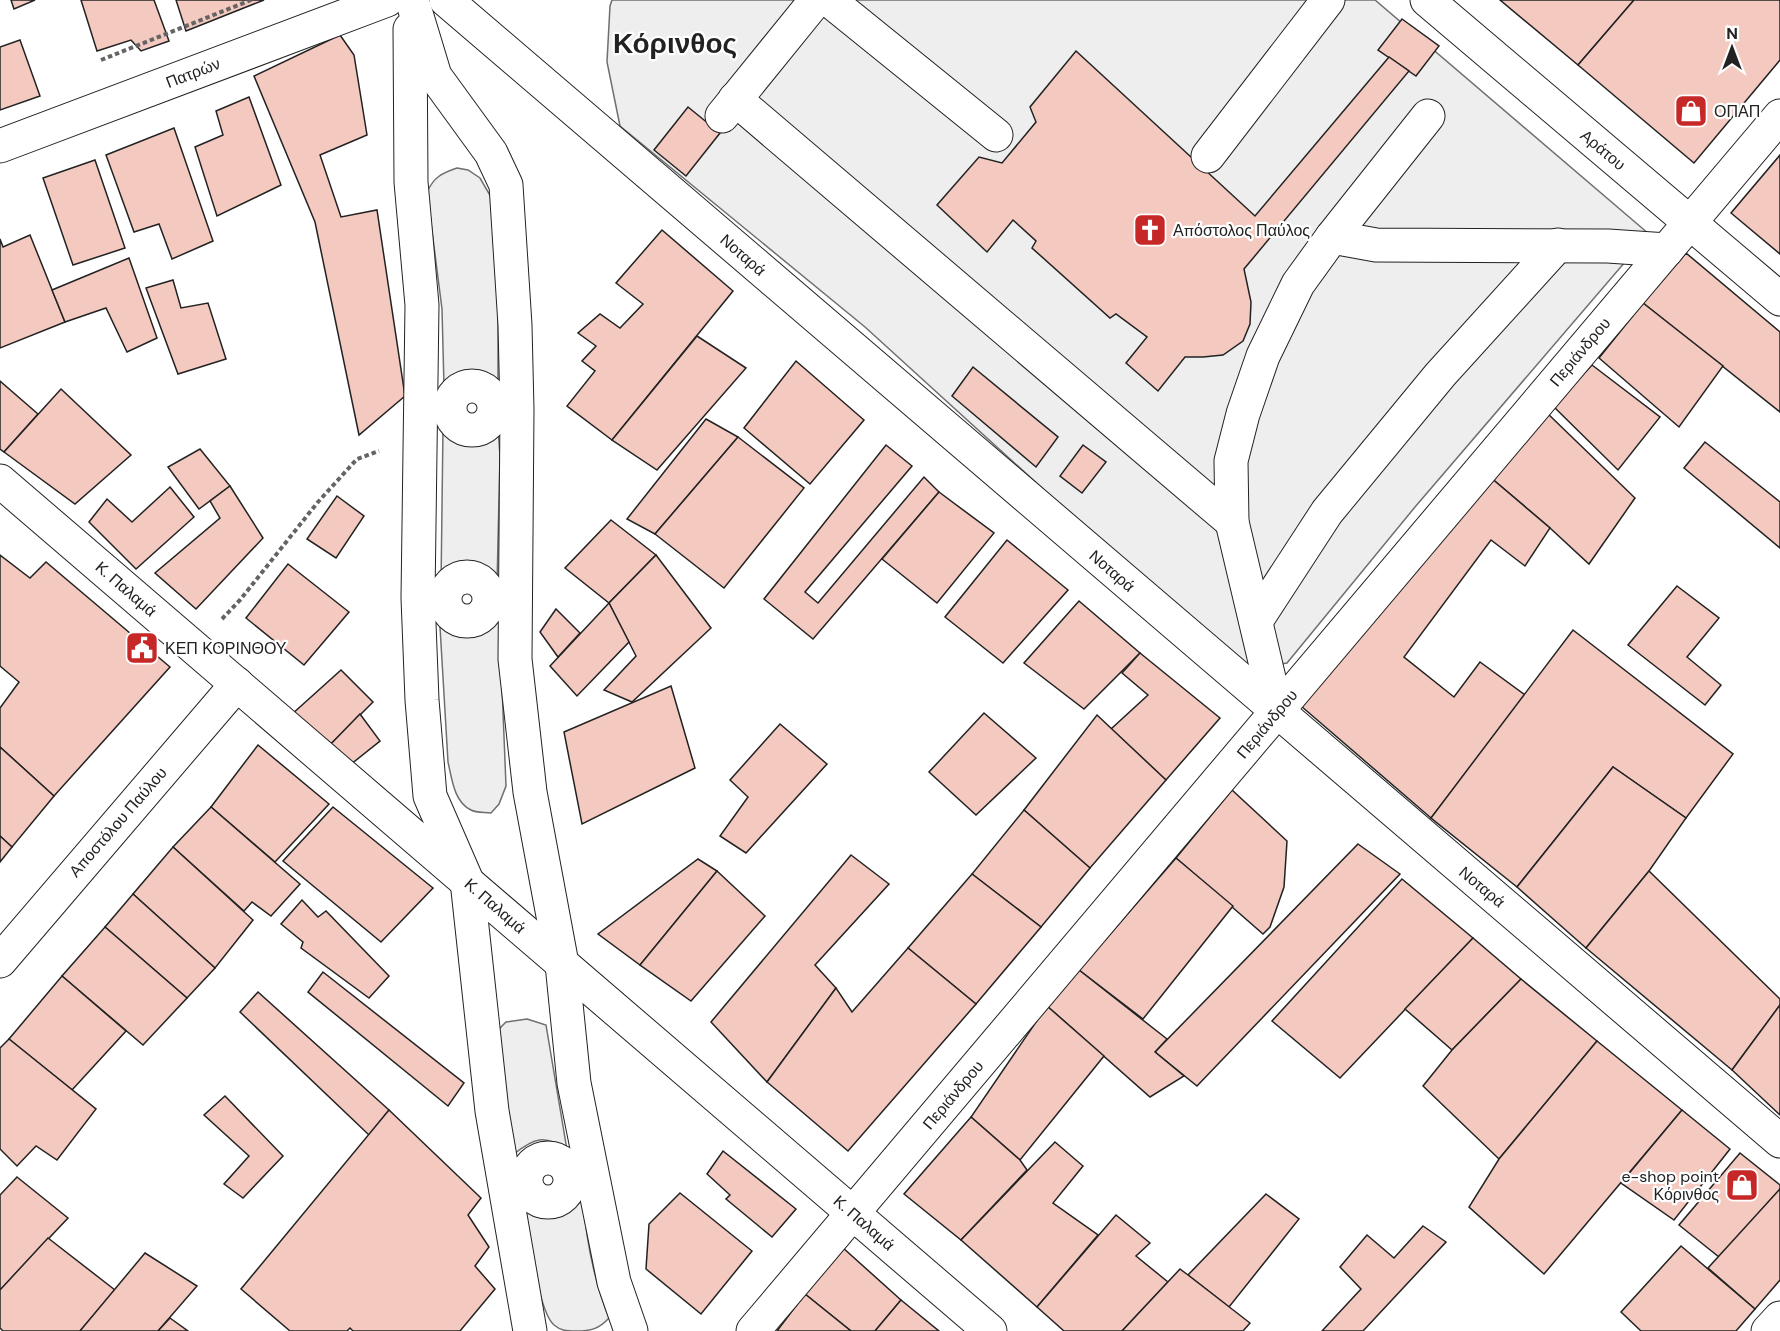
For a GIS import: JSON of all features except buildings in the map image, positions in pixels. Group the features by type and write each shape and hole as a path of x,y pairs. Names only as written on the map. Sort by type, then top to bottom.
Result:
{"street":[{"name":"Πατρών","path":"0,146 387,0"},
{"path":"411,0 411,182 422,305 436,404 421,444 432,598 423,700 430,796 467,881 492,1111 516,1185 530,1331"},
{"path":"411,0 435,76 491,153 506,185 515,326 505,409 502,599 515,659 530,792 562,964 581,1179 631,1331"},
{"name":"Νοταρά","path":"446,0 1780,1141"},
{"path":"816,0 728,107 1232,522"},
{"path":"829,0 996,135"},
{"path":"1208,156 1328,0"},
{"name":"Αράτου","path":"1426,0 1780,299"},
{"path":"1277,712 1232,522 1231,461 1243,414 1263,356 1298,284 1332,237 1428,116"},
{"name":"Περιάνδρου","path":"753,1331 1780,116"},
{"path":"1332,237 1376,245 1558,245 1667,250"},
{"path":"1256,621 1327,512 1440,375 1558,245"},
{"path":"436,404 450,412 457,425 471,431 484,427 505,409"},
{"name":"Κ. Παλαμά","path":"0,481 990,1331"},
{"path":"432,598 453,615 466,621 480,617 488,606 502,599"},
{"name":"Αποστόλου Παύλου","path":"0,961 237,684"},
{"path":"516,1185 547,1202 554,1201 566,1193 581,1179"},
{"path":"1768,1331 1780,1318"}],"path":[{"path":"98,62 251,0"},
{"path":"195,648 240,600 318,502 357,459 384,448 421,444"}],"shaded area":[{"path":"612,0 1375,0 1649,234 1415,507 1287,663 1242,670 865,327 620,126 607,62"},
{"path":"457,168 468,170 480,178 491,197 498,299 498,383 483,376 471,375 458,378 444,387 442,309 427,192 439,176"},
{"path":"443,428 458,438 470,441 477,440 498,428 500,456 497,584 479,569 464,564 449,569 441,586"},
{"path":"439,610 456,624 472,628 499,612 506,786 499,804 491,813 475,812 465,806 457,796 453,783 448,762"},
{"path":"527,1019 546,1025 567,1150 552,1142 540,1140 528,1144 514,1154 496,1032 506,1022"},
{"path":"583,1198 591,1259 609,1318 594,1329 567,1331 554,1325 543,1304 534,1270 524,1208 549,1214 567,1212"}],"place":[{"name":"ΟΠΑΠ","path":"1691,111"},
{"name":"Απόστολος Παύλος","path":"1150,230"},
{"name":"ΚΕΠ ΚΟΡΙΝΘΟΥ","path":"142,648"},
{"name":"e-shop point Κόρινθος","path":"1742,1185"}],"district":[{"name":"Κόρινθος","path":"675,43"}]}
